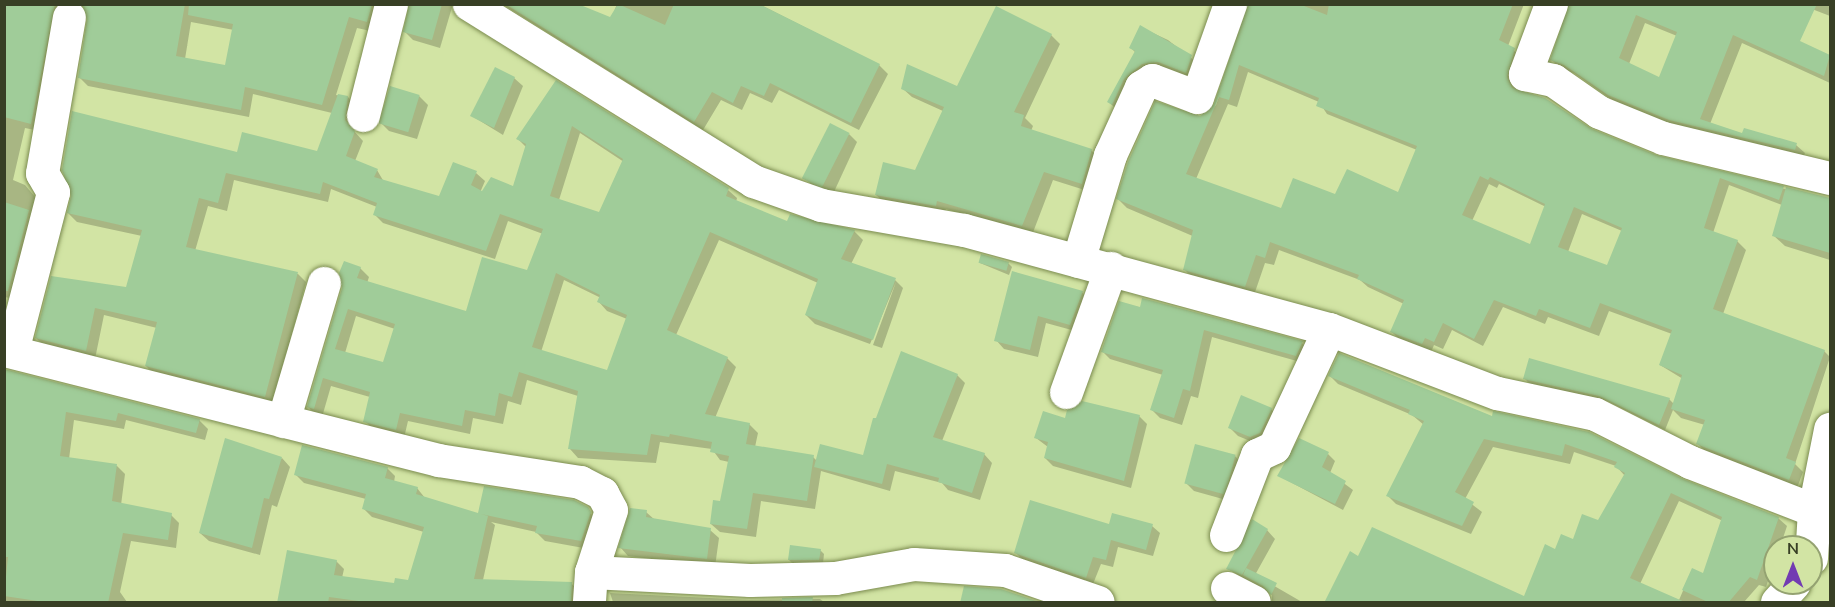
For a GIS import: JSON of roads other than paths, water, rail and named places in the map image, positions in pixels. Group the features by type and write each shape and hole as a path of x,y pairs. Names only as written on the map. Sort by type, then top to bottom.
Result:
{"street":[{"path":"363,115 391,4"},
{"path":"469,4 753,181 821,205 964,230 1111,268 1329,329 1497,393 1595,414 1690,462 1815,535"},
{"path":"1078,261 1110,155 1142,87 1152,80 1197,97 1230,4"},
{"path":"1551,4 1525,74 1553,80 1599,112 1663,138 1830,178"},
{"path":"69,17 42,173 53,192 8,351 438,460 580,482 602,493 611,510 590,587 814,579 914,564 1005,570 1082,600"},
{"path":"1066,392 1111,268"},
{"path":"283,421 324,283"},
{"path":"1226,535 1257,455 1274,447 1329,329"},
{"path":"1817,535 1830,429"}]}
